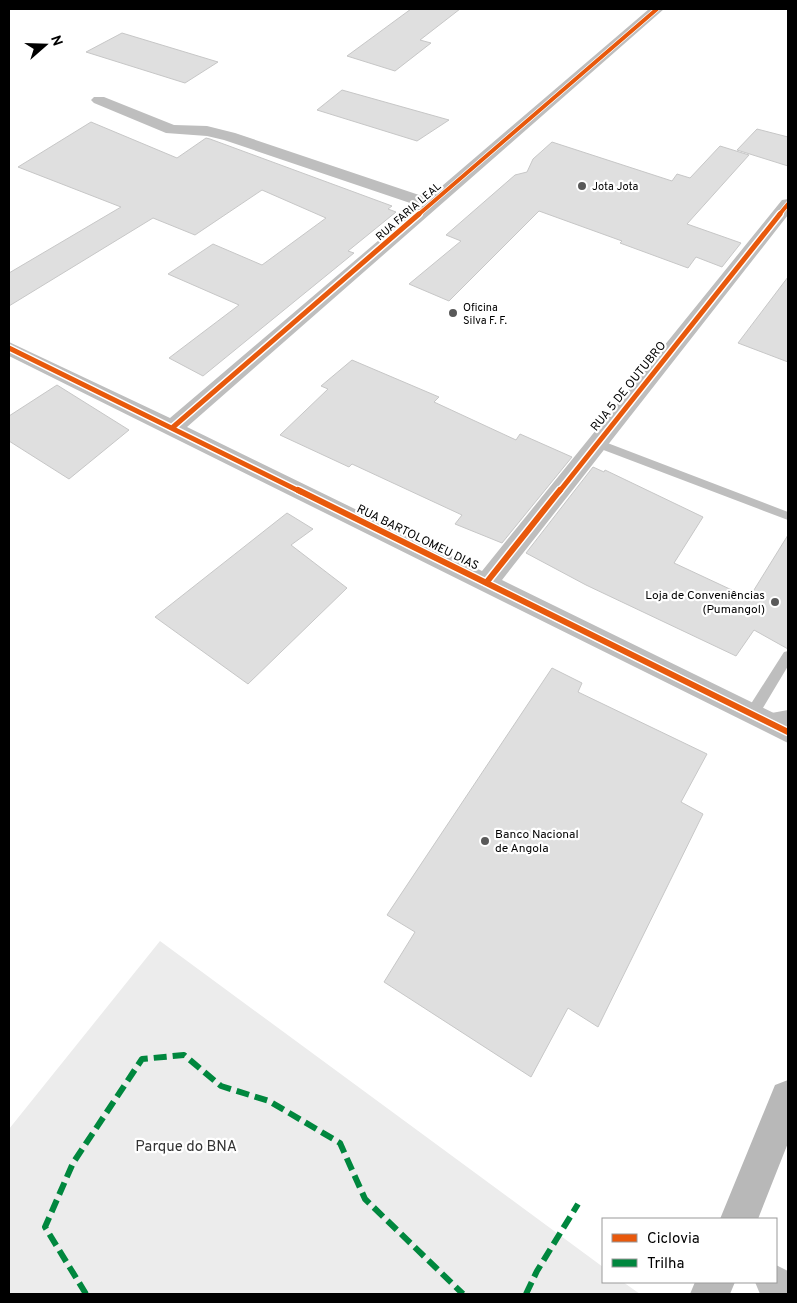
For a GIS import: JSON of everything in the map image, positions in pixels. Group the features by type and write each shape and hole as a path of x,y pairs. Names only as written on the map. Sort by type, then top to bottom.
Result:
{"main road":[{"path":"739,1218 788,1098"}],"street":[{"name":"RUA FARIA LEAL","path":"172,428 657,9"},
{"path":"100,100 172,130 207,131 229,136 430,204"},
{"name":"RUA 5 DE OUTUBRO","path":"486,583 788,204"},
{"name":"RUA BARTOLOMEU DIAS","path":"9,348 788,732"},
{"path":"774,1283 788,1292"}],"lane":[{"path":"597,443 788,516"},
{"path":"757,717 788,656"},
{"path":"757,717 788,715"}],"green space":[{"name":"Parque do BNA","path":"160,941 602,1266 602,1283 624,1283 640,1294 9,1294 9,1129"}],"building":[{"path":"411,9 460,9 420,40 431,43 395,71 347,56"},
{"path":"122,33 218,62 185,83 86,52"},
{"path":"342,90 449,120 417,141 317,110"},
{"path":"91,122 177,158 206,138 210,139 392,206 388,209 396,212 348,251 354,253 203,376 169,358 239,305 168,274 213,244 262,265 326,218 262,190 195,235 153,218 9,306 9,273 121,207 18,167"},
{"path":"757,129 788,137 788,166 737,150"},
{"path":"552,142 672,181 677,174 690,178 720,146 749,155 687,224 741,243 722,267 696,257 688,268 620,243 622,241 539,211 449,301 409,284 461,241 446,235 515,175 527,172 533,159"},
{"path":"788,277 788,362 738,343"},
{"path":"352,360 439,397 434,402 516,440 520,434 572,457 502,543 455,524 462,515 352,464 349,467 280,435 328,389 321,386"},
{"path":"57,385 129,430 69,479 9,441 9,416"},
{"path":"593,467 604,472 605,470 703,517 674,563 749,598 788,535 788,649 754,630 736,656 586,585 526,553"},
{"path":"287,513 313,529 291,545 347,588 248,684 155,617"},
{"path":"552,668 582,683 578,692 707,754 681,802 703,814 598,1027 568,1008 531,1077 384,982 415,932 387,915"}],"marked path":[{"path":"86,1294 45,1227 73,1163 142,1059 184,1055 221,1086 269,1101 340,1143 365,1199 463,1294"},
{"path":"526,1294 537,1271 578,1204"}],"cycle path":[{"path":"172,428 657,9"},
{"path":"486,583 788,204"},
{"path":"9,348 788,732"}],"place":[{"name":"Jota Jota","path":"582,186"},
{"name":"Oficina Silva F. F.","path":"453,313"},
{"name":"Loja de Conveniências (Pumangol)","path":"775,602"},
{"name":"Banco Nacional de Angola","path":"485,841"}]}
